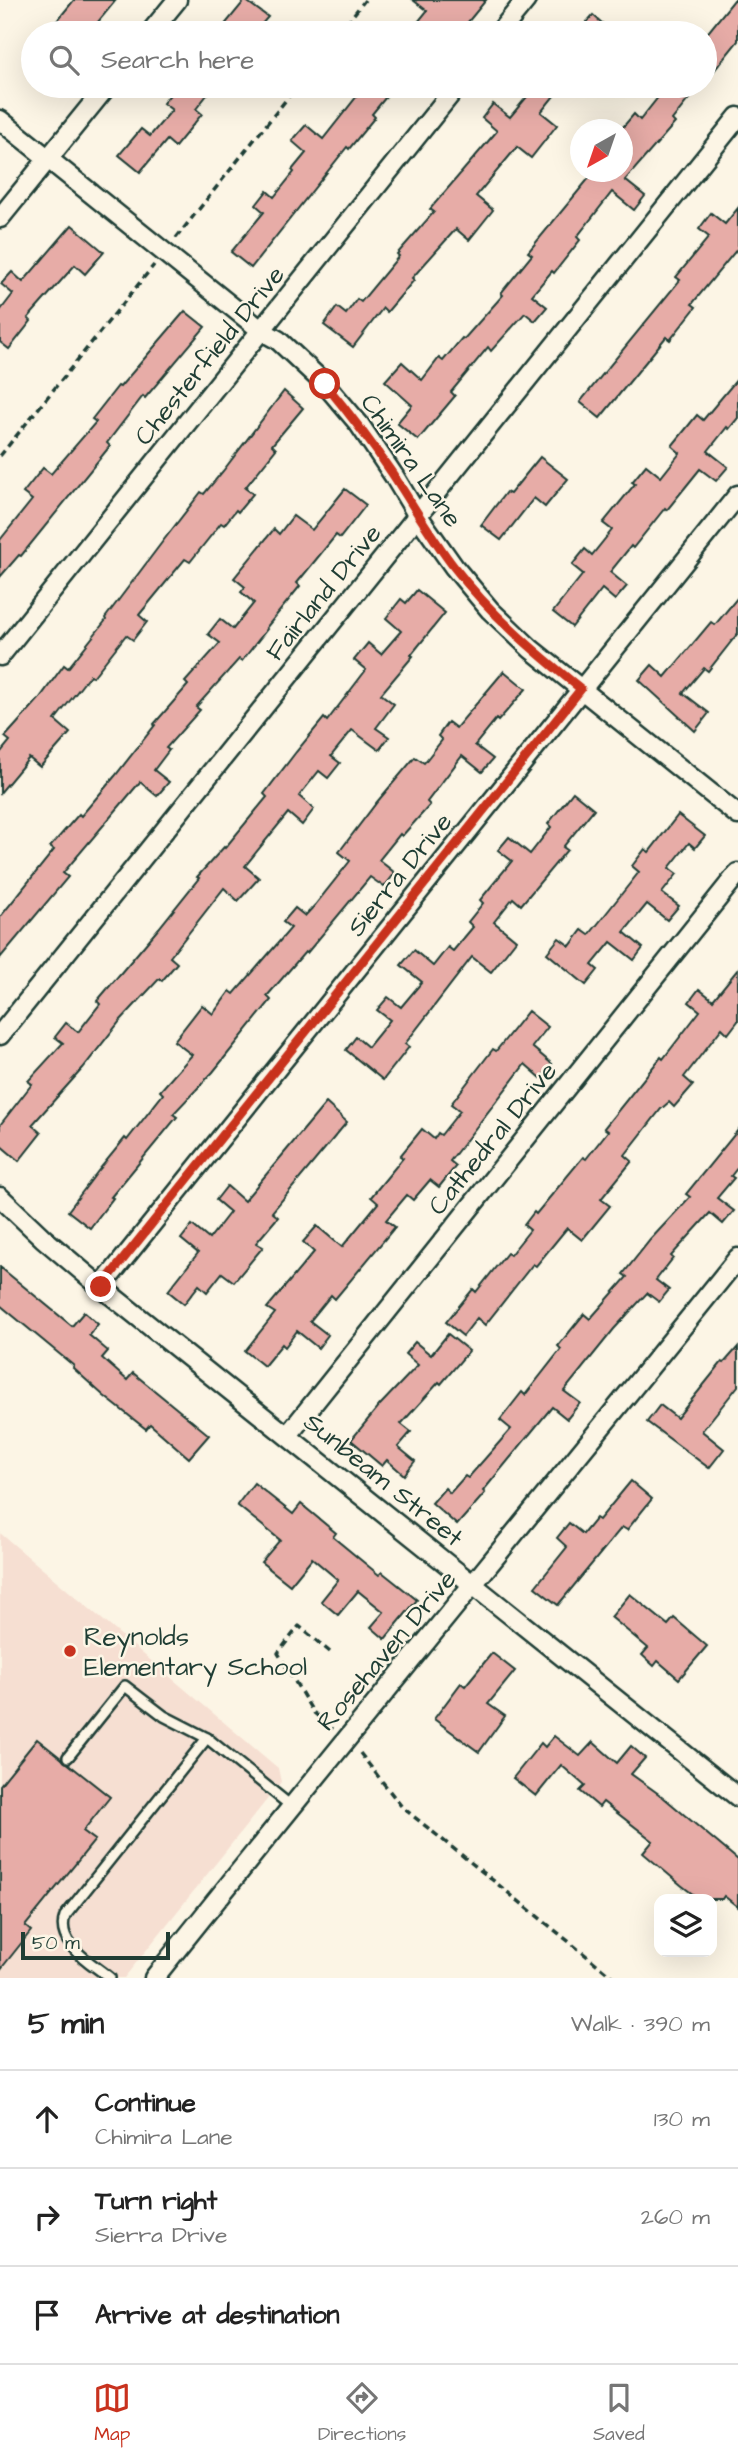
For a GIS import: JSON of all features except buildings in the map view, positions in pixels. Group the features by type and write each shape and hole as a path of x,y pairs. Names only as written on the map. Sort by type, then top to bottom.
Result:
{"street":[{"path":"160,21 177,0"},
{"path":"509,21 526,0"},
{"path":"0,218 97,98"},
{"name":"Chesterfield Drive","path":"0,656 447,98"},
{"name":"Fairland Drive","path":"0,1035 738,117"},
{"name":"Chimira Lane","path":"0,120 262,331 278,340 325,384 359,424 418,516 454,567 490,610 531,649 738,814"},
{"name":"Sierra Drive","path":"101,1287 738,495"},
{"name":"Cathedral Drive","path":"288,1435 738,873"},
{"name":"Sunbeam Street","path":"0,1197 101,1287 738,1797"},
{"name":"Rosehaven Drive","path":"154,1978 345,1739 474,1585 738,1258"}],"lane":[{"path":"68,1757 125,1686 164,1716 208,1738 291,1806"},
{"path":"110,1978 66,1941 63,1922 65,1916 208,1738"}],"path":[{"path":"348,21 365,0"},
{"path":"0,456 287,98"},
{"path":"330,1652 299,1626 278,1653 313,1712 364,1756 402,1807 614,1978"}],"shaded area":[{"name":"Reynolds Elementary School","path":"0,1533 278,1768 281,1782 124,1978 0,1978"}],"place":[{"name":"Reynolds Elementary School","path":"70,1651"}],"route":[{"path":"101,1287 581,689 531,649 490,610 454,567 418,516 359,424 325,384"}]}
